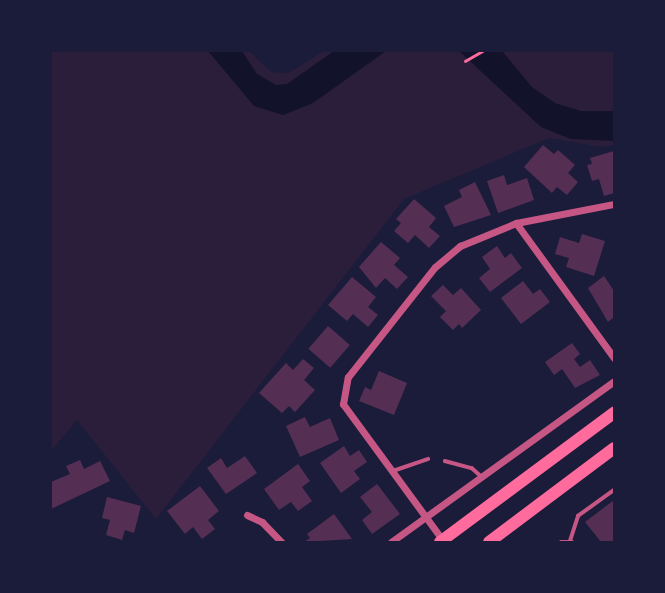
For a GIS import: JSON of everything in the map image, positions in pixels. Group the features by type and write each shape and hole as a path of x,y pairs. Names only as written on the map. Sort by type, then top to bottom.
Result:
{"highway":[{"path":"443,542 614,413"},
{"path":"489,542 614,448"}],"street":[{"path":"443,542 343,404 348,377 435,267 460,246 516,223 614,204"},
{"path":"516,223 614,358"},
{"path":"391,542 614,381"},
{"path":"247,515 262,522 281,542"}],"lane":[{"path":"391,471 428,459"},
{"path":"445,461 472,468 482,477"},
{"path":"561,542 571,542 578,516 614,490"}],"path":[{"path":"465,61 482,51"}],"shaded area":[{"path":"51,51 249,51 271,72 289,73 323,51 614,51 614,145 601,147 549,138 404,199 156,519 77,420 51,451"},
{"path":"208,51 242,51 257,74 276,85 287,84 334,51 386,51 313,103 283,115 254,106"},
{"path":"459,51 502,51 532,87 555,103 581,111 614,111 614,141 571,139 541,127"}],"building":[{"path":"543,145 554,154 558,150 575,165 568,173 578,182 567,195 557,187 552,193 524,167"},
{"path":"614,151 614,193 604,196 599,179 592,181 587,165 592,164 590,158"},
{"path":"504,175 507,185 527,178 534,200 498,213 487,181"},
{"path":"475,182 491,215 454,227 444,206 462,197 459,190"},
{"path":"414,199 436,218 429,227 440,236 429,248 415,235 408,243 394,231 401,223 396,219"},
{"path":"582,234 605,241 594,276 566,267 569,258 555,254 560,237 579,243"},
{"path":"381,242 400,258 394,265 408,277 397,289 385,278 376,288 359,267"},
{"path":"497,246 505,258 511,253 522,268 490,292 479,278 490,269 482,257"},
{"path":"604,276 614,291 614,317 608,322 588,288"},
{"path":"352,277 376,297 368,307 378,315 368,327 353,314 347,321 328,305"},
{"path":"523,281 533,294 540,289 550,302 521,324 501,298"},
{"path":"443,285 453,295 461,288 481,310 462,328 459,324 453,330 440,317 446,311 431,296"},
{"path":"328,326 350,345 330,368 308,349"},
{"path":"572,343 580,354 574,359 580,367 590,360 600,375 575,388 562,369 554,375 545,362"},
{"path":"303,359 314,368 304,380 315,390 295,412 289,406 282,413 259,393 286,363 293,370"},
{"path":"379,371 407,383 394,415 359,401 365,387 371,390"},
{"path":"305,417 310,427 330,418 339,440 300,457 286,426"},
{"path":"344,446 350,456 359,450 367,462 354,471 360,479 341,493 320,463"},
{"path":"245,456 257,473 226,494 207,468 221,458 227,468"},
{"path":"80,460 84,469 100,461 110,481 51,509 51,482 70,474 66,466"},
{"path":"298,464 310,481 302,487 312,501 298,511 291,502 279,510 264,489"},
{"path":"377,484 400,514 372,534 362,520 372,512 360,497"},
{"path":"200,486 219,511 208,520 215,529 202,539 193,527 185,534 167,511"},
{"path":"107,497 141,506 134,533 125,530 122,540 106,535 110,520 102,518"},
{"path":"614,500 614,542 601,542 585,522"},
{"path":"334,514 352,539 304,542 310,538 307,534"}]}
